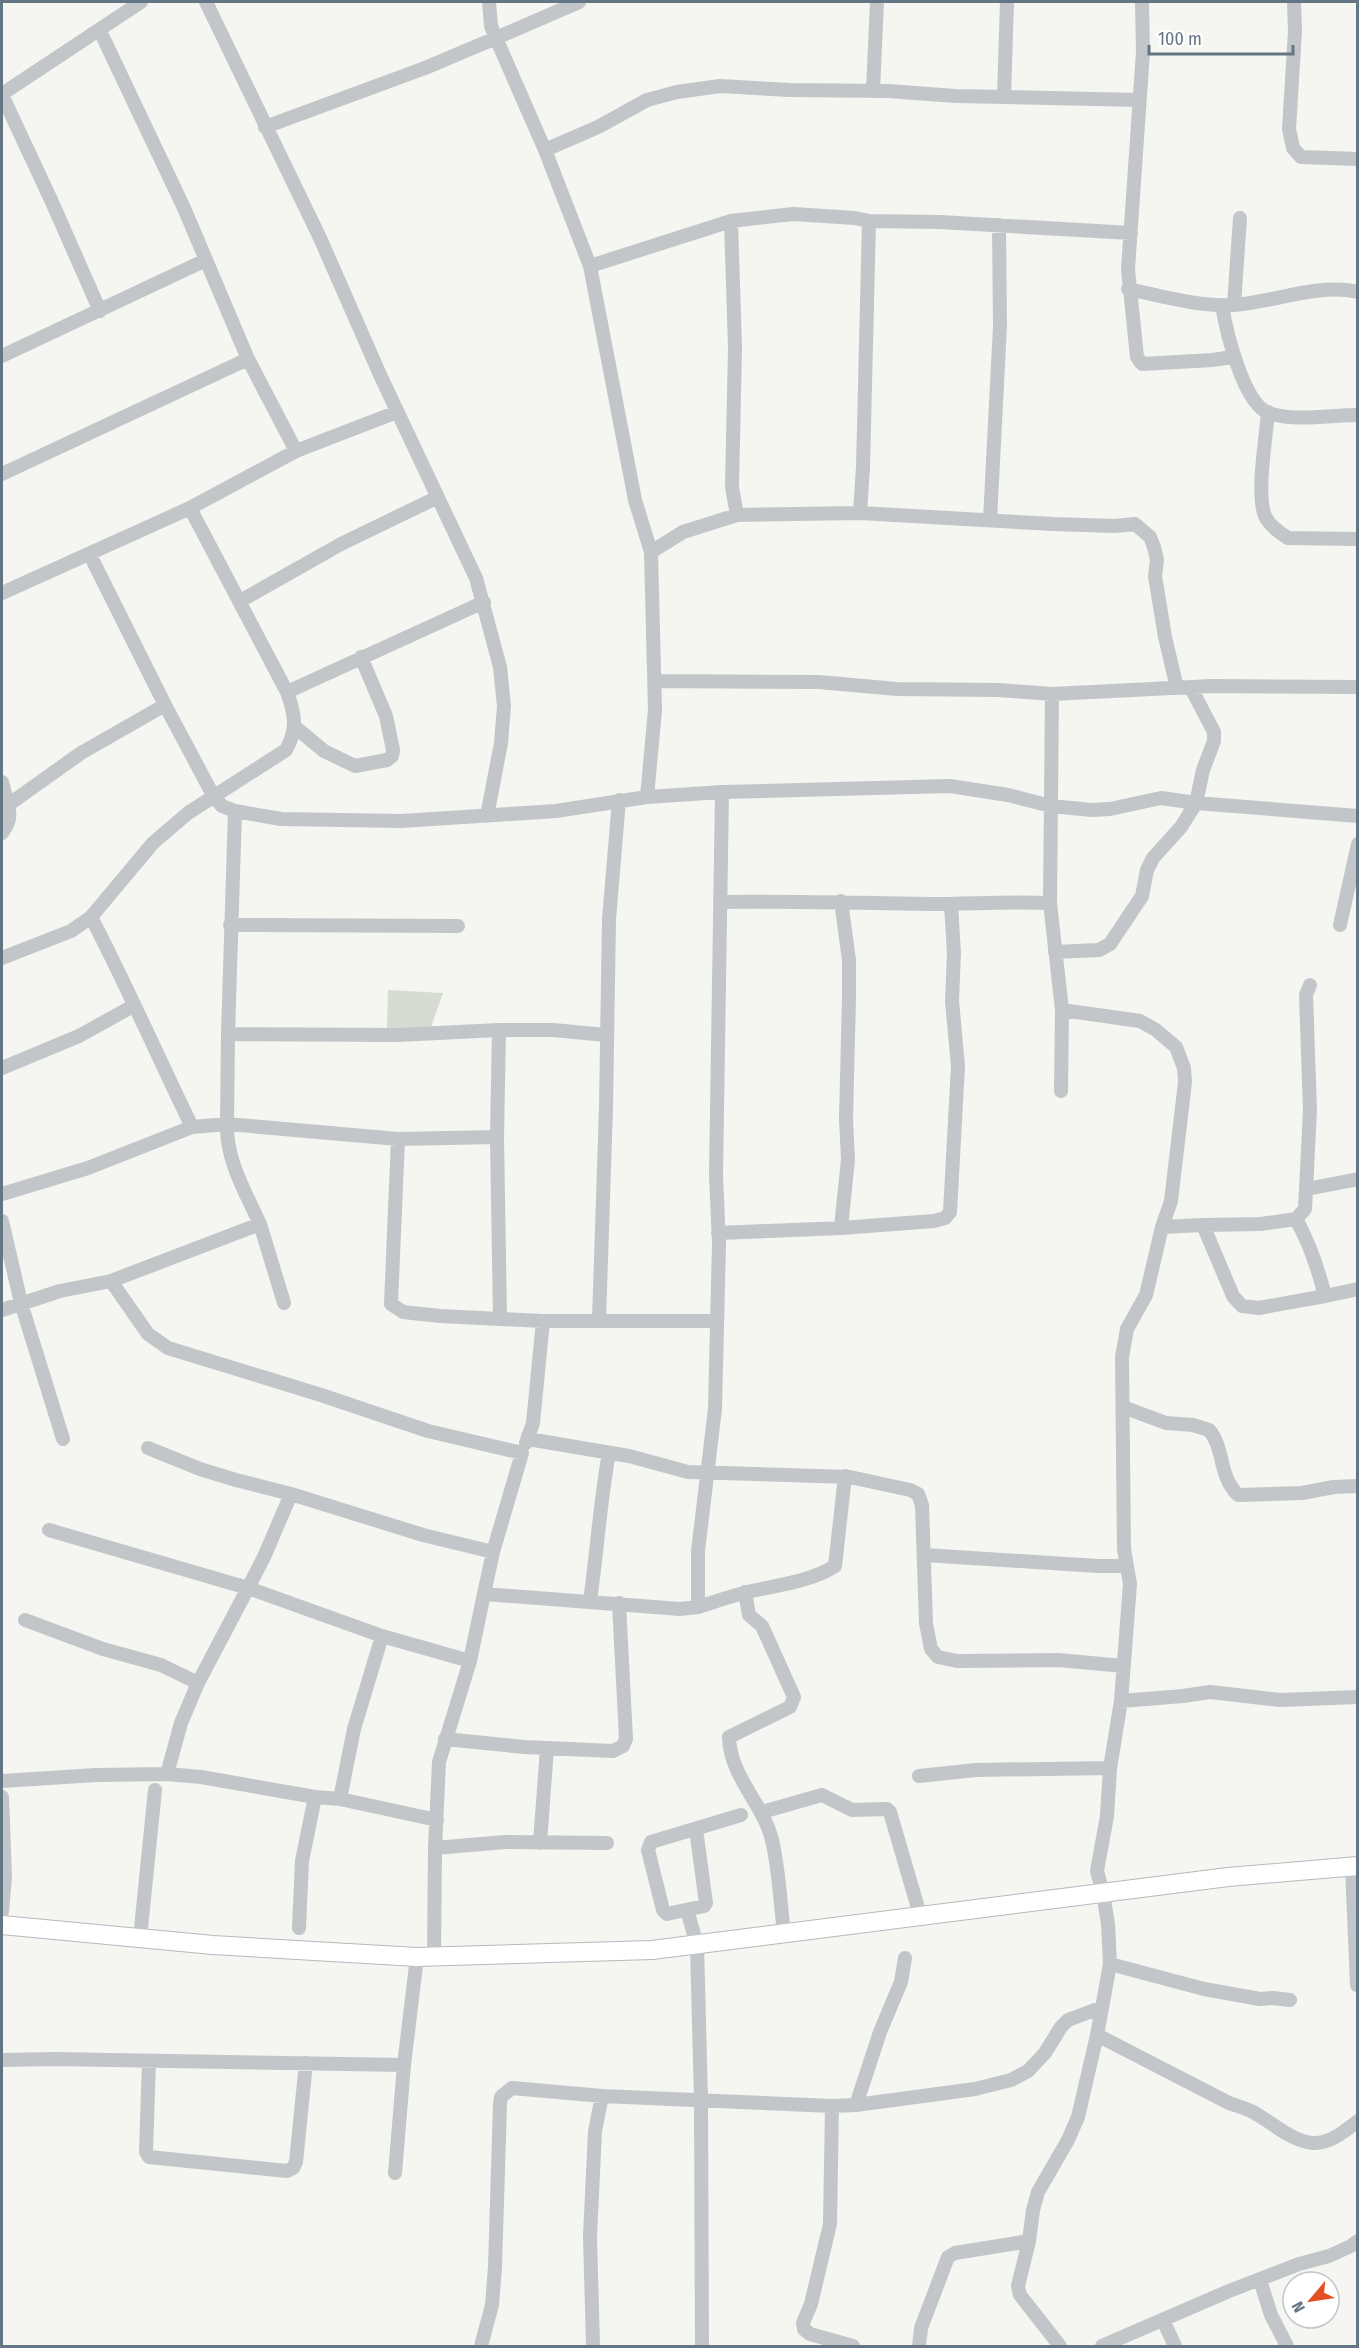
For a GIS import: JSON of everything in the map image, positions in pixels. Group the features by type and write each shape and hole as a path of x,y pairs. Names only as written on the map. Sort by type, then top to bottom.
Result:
{"main road":[{"path":"2,1925 223,1946 425,1957 652,1950 1228,1876 1355,1867"}],"street":[{"path":"100,311 2,95 141,2"},
{"path":"206,2 320,238 436,498 469,562 484,602 501,667 504,706 501,743 487,816"},
{"path":"489,2 491,26 545,150 590,266 635,500 651,552 655,710 647,797"},
{"path":"265,127 416,72 579,2"},
{"path":"873,91 877,2"},
{"path":"1004,97 1007,2"},
{"path":"1142,2 1143,52 1128,269 1128,289 1137,357 1142,364 1233,357"},
{"path":"1294,2 1295,32 1289,129 1293,148 1301,157 1358,159"},
{"path":"100,31 156,147 248,359 296,451"},
{"path":"545,150 598,127 647,100 677,92 720,86 956,96 1139,100"},
{"path":"590,266 730,221 793,214 869,221 999,225 1131,233"},
{"path":"1240,218 1228,305 1233,357 1257,402 1268,412 1296,416 1358,415"},
{"path":"730,221 735,347 732,487 737,515"},
{"path":"860,513 869,221"},
{"path":"990,520 1000,326 999,225"},
{"path":"2,356 206,260"},
{"path":"1128,289 1189,302 1228,305 1298,293 1346,289 1358,292"},
{"path":"2,474 248,359"},
{"path":"2,593 190,508 296,451 397,412"},
{"path":"1268,412 1261,500 1265,518 1279,533 1288,538 1358,539"},
{"path":"240,601 341,544 436,498"},
{"path":"2,958 71,931 90,917 153,843 188,813 286,750 293,738 295,715 287,692 190,508"},
{"path":"651,552 683,532 737,515 860,513 1082,526 1135,524 1145,530 1150,537 1157,560 1155,576 1165,637 1184,688 1214,732 1214,741 1203,770 1196,803 1181,827 1154,858 1147,870 1142,897 1110,944 1099,950 1055,952"},
{"path":"90,555 214,797 222,806 235,811 281,819 402,821 556,811 619,800 722,792 950,786 1008,795 1051,806 1092,810 1110,809 1161,798 1358,816"},
{"path":"287,692 484,602"},
{"path":"295,727 324,751 355,766 387,760 392,756 393,750 386,716 361,657"},
{"path":"655,681 819,682 897,689 998,690 1052,694 1184,688 1358,687"},
{"path":"1052,694 1050,903 1062,1010 1061,1091"},
{"path":"8,805 81,753 165,705"},
{"path":"2,782 10,815 2,833"},
{"path":"698,1607 698,1551 716,1409 718,1233 716,1175 722,792"},
{"path":"599,1320 609,919 619,800"},
{"path":"235,811 230,925 227,1140 230,1157 260,1224 284,1303"},
{"path":"1340,925 1358,844"},
{"path":"720,902 841,901 951,904 989,901 1050,903"},
{"path":"841,901 849,960 846,1101 848,1159 841,1228"},
{"path":"718,1233 841,1228 934,1221 945,1218 950,1212 958,1066 952,1001 954,953 951,904"},
{"path":"90,917 192,1127"},
{"path":"230,925 458,926"},
{"path":"1162,1227 1261,1224 1296,1219 1305,1209 1310,1072 1306,994 1310,985"},
{"path":"2,1068 80,1036 133,1006"},
{"path":"1060,2346 1020,2295 1018,2286 1038,2192 1068,2140 1077,2117 1097,2035 1100,2008 1110,1964 1108,1924 1097,1871 1107,1816 1110,1768 1121,1701 1131,1584 1124,1549 1122,1357 1127,1329 1146,1295 1162,1227 1171,1201 1185,1082 1182,1058 1176,1047 1156,1030 1140,1021 1062,1010"},
{"path":"499,1030 497,1137 500,1319"},
{"path":"228,1034 398,1035 553,1030 606,1035"},
{"path":"2,1194 88,1168 192,1127 227,1124 398,1139 497,1137"},
{"path":"398,1139 391,1304 397,1310 543,1321 716,1321"},
{"path":"1307,1189 1358,1179"},
{"path":"1296,1219 1309,1242 1325,1296"},
{"path":"2,1221 21,1303 63,1439"},
{"path":"2,1310 60,1291 111,1281 260,1224"},
{"path":"1203,1225 1233,1296 1242,1306 1259,1308 1358,1289"},
{"path":"111,1281 148,1334 168,1348 428,1431 522,1453"},
{"path":"395,2173 404,2065 425,1957 435,1848 439,1762 470,1661 493,1552 532,1423 543,1321"},
{"path":"1123,1407 1166,1423 1193,1425 1209,1430 1217,1442 1222,1470 1232,1490 1238,1495 1302,1493 1334,1486 1358,1486"},
{"path":"528,1436 534,1440 629,1456 688,1472 845,1476 910,1490 918,1494 922,1505 926,1623 931,1649 938,1657 957,1661 1058,1660 1124,1666"},
{"path":"148,1448 200,1469 291,1494 423,1535 493,1552"},
{"path":"590,1601 600,1533 603,1483 609,1454"},
{"path":"484,1594 680,1609 698,1607 746,1592 827,1572 835,1566 845,1476"},
{"path":"167,1774 181,1723 198,1683 264,1557 291,1494"},
{"path":"49,1530 248,1588 382,1636 470,1661"},
{"path":"925,1555 1127,1566"},
{"path":"746,1592 749,1615 762,1626 794,1696 790,1707 729,1737 740,1779 762,1812 772,1839 784,1932"},
{"path":"445,1739 613,1751 623,1746 626,1739 619,1603"},
{"path":"25,1620 103,1649 161,1665 198,1683"},
{"path":"340,1799 354,1729 382,1636"},
{"path":"1121,1701 1210,1692 1280,1700 1358,1697"},
{"path":"540,1842 547,1748"},
{"path":"919,1776 976,1770 1110,1768"},
{"path":"2,1781 96,1775 167,1774 201,1777 315,1797 340,1799 436,1820"},
{"path":"140,1938 155,1790"},
{"path":"762,1812 822,1795 852,1810 887,1809 890,1812 921,1915"},
{"path":"2,1797 5,1869 2,1912"},
{"path":"299,1928 302,1861 315,1797"},
{"path":"696,1829 707,1899 704,1906 671,1915 664,1913 648,1850 651,1842 741,1815"},
{"path":"435,1848 505,1842 607,1842"},
{"path":"1355,1867 1357,1985"},
{"path":"687,1910 697,1945 701,2100 702,2346"},
{"path":"856,2105 880,2032 901,1982 905,1958"},
{"path":"1110,1964 1204,1989 1260,1999 1290,2000"},
{"path":"481,2346 492,2305 501,2097 512,2088 602,2096 832,2106 975,2090 1011,2080 1028,2071 1045,2053 1068,2020 1100,2008"},
{"path":"1097,2035 1229,2103 1252,2112 1293,2137 1312,2143 1338,2136 1358,2121"},
{"path":"2,2060 404,2065"},
{"path":"149,2061 146,2152 149,2157 287,2171 293,2168 296,2162 306,2063"},
{"path":"593,2346 590,2235 595,2131 602,2096"},
{"path":"832,2106 830,2224 811,2304 803,2323 804,2329 810,2334 853,2346"},
{"path":"919,2346 921,2328 948,2257 955,2253 1029,2241"},
{"path":"1102,2346 1260,2280 1355,2248"},
{"path":"1260,2280 1271,2315 1287,2346"},
{"path":"1163,2320 1175,2346"}],"shaded area":[{"path":"388,990 443,993 430,1030 387,1028"}]}
